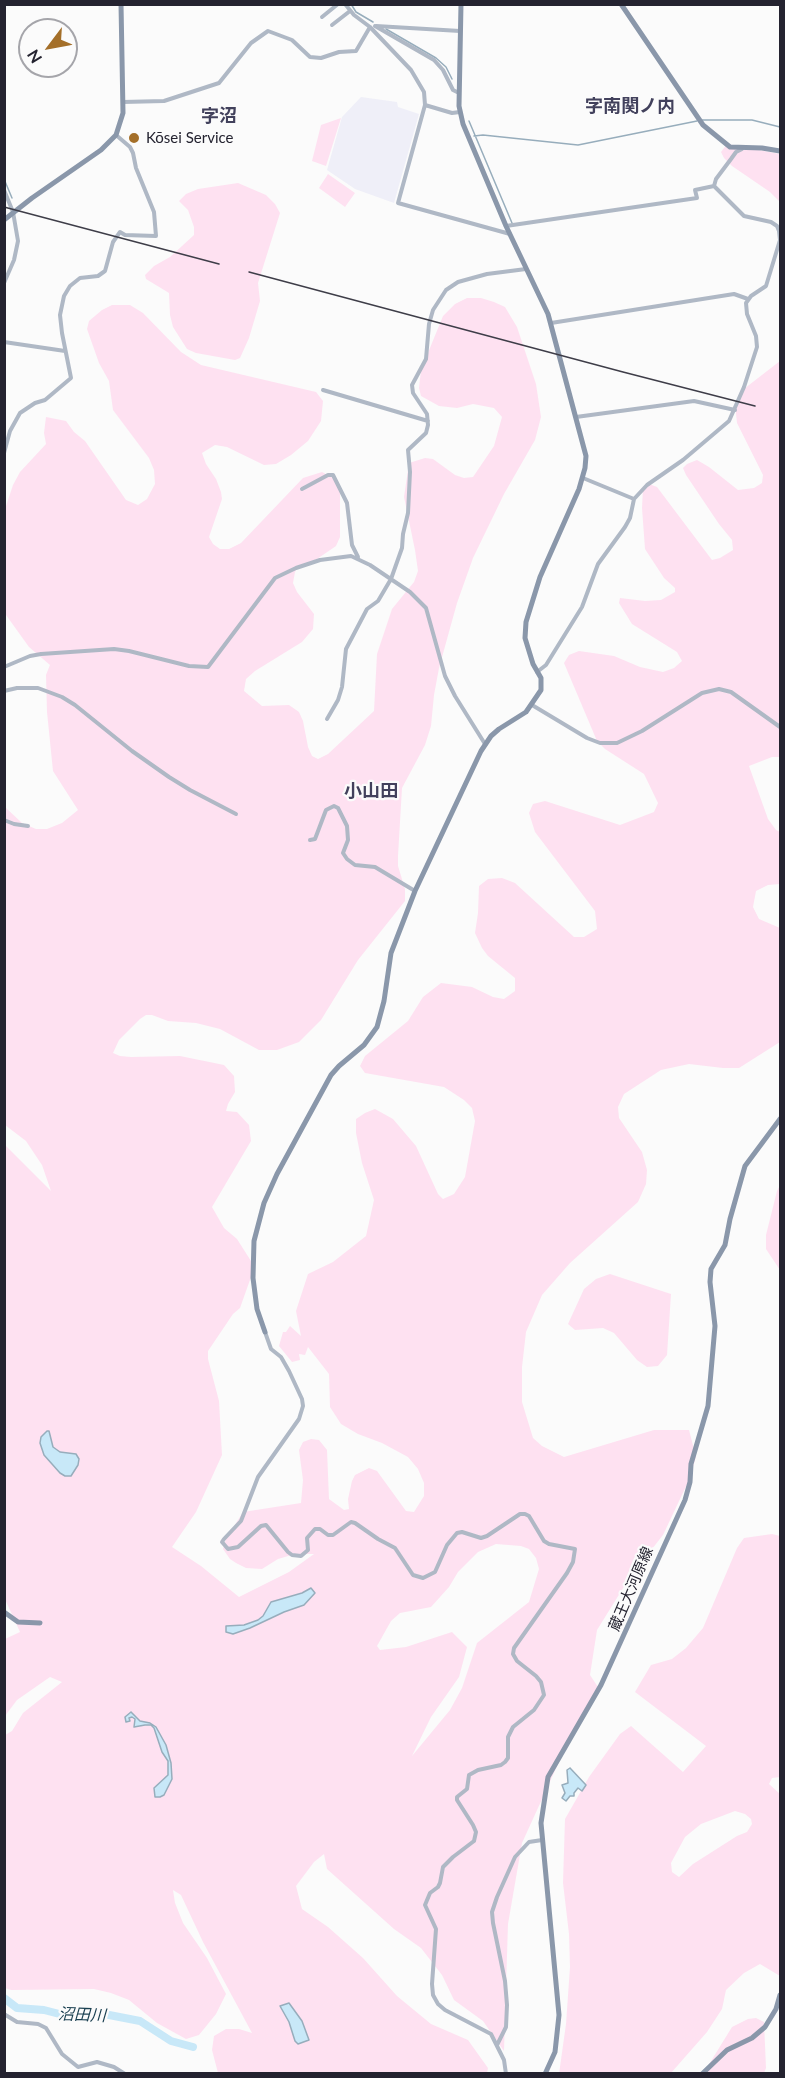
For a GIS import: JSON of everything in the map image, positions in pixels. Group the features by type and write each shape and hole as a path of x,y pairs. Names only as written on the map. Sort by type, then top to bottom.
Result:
{"street":[{"path":"4,220 101,150 116,135 122,121 123,102 121,4"},
{"path":"322,17 338,4"},
{"path":"345,4 350,11 373,26 434,60 443,70 453,90 459,93"},
{"path":"460,4 460,112 471,146 552,323 586,456 583,478 540,577 526,622 525,638 528,652 542,685 532,705 522,715 499,729 485,744 415,891 391,953 384,1001 377,1027 364,1045 331,1075 277,1174 264,1203 254,1242 253,1278 257,1309 271,1349 280,1357 289,1371 303,1399 303,1406 298,1419 258,1477 241,1521 222,1542 228,1549 238,1547 261,1526 266,1525 288,1552 297,1557 302,1556 308,1550 307,1538 315,1529 333,1535 351,1522 395,1548 413,1575 423,1578 435,1572 447,1545 457,1533 462,1532 476,1537 487,1536 520,1514 525,1514 529,1516 544,1541 575,1549 573,1562 567,1573 514,1648 513,1654 517,1661 542,1682 544,1695 534,1710 513,1727 508,1737 508,1758 505,1762 478,1770 470,1775 466,1789 457,1800 476,1832 474,1841 443,1867 440,1883 428,1896 425,1905 436,1929 433,1995 445,2010 491,2034 504,2060 506,2073"},
{"path":"621,4 700,121 726,144 734,148 762,148 780,151"},
{"path":"332,25 350,11"},
{"path":"123,102 164,101 219,83 251,43 268,31 292,40 310,57 321,58 339,52 356,51 373,26"},
{"path":"373,26 459,31"},
{"path":"373,26 411,70 424,92 425,105 398,203 510,234"},
{"path":"425,105 460,112"},
{"path":"4,453 10,431 20,413 45,399 71,378 60,315 64,296 70,286 80,278 98,276 105,271 113,242 120,232 125,235 156,236 154,212 136,168 133,153 130,147 116,135"},
{"path":"726,144 731,159"},
{"path":"714,186 716,179 736,152 742,148"},
{"path":"506,226 696,198 695,190 714,186"},
{"path":"537,672 546,665 582,607 598,564 630,518 634,499 647,485 729,422 735,410 757,347 746,303 766,286 780,240 777,226 771,222 744,216 714,186"},
{"path":"4,190 13,212 18,241 14,260 4,283"},
{"path":"327,718 338,700 342,687 346,649 367,609 378,601 391,579 402,548 407,521 410,472 408,450 426,433 428,421 427,414 413,393 412,385 426,359 429,324 439,299 446,290 458,282 487,274 526,269"},
{"path":"552,323 734,294 748,299"},
{"path":"4,342 65,351"},
{"path":"323,390 428,421"},
{"path":"576,417 694,401 735,410"},
{"path":"302,489 328,475 333,475 347,503 352,545 359,558"},
{"path":"583,478 634,499"},
{"path":"4,667 41,654 108,649 129,651 189,666 208,667 275,578 320,560 345,556 359,558 410,592 426,608 445,676 485,744"},
{"path":"4,691 17,688 39,688 62,697 169,777 236,814"},
{"path":"532,705 587,738 600,743 617,744 702,693 719,688 731,692 780,727"},
{"path":"310,840 315,838 326,810 334,806 338,808 347,826 348,840 343,853 347,859 355,865 375,867 415,891"},
{"path":"4,820 28,826"},
{"name":"蔵王大河原線","path":"545,2073 555,2052 559,2015 541,1814 548,1777 601,1685 685,1500 690,1482 691,1464 708,1406 715,1326 710,1282 711,1269 725,1245 745,1166 780,1119"},
{"path":"4,1612 18,1622 40,1623"},
{"path":"497,2045 506,2027 507,2005 505,1981 492,1912 515,1857 529,1842 543,1840"},
{"path":"702,2073 727,2050 752,2038 765,2027 776,2009 780,1995"},
{"path":"4,2014 17,2022 38,2024 46,2028 62,2054 78,2067 97,2062 125,2073"}],"shaded area":[{"path":"361,97 397,102 398,107 419,114 394,203 355,189 327,170 342,117"},
{"path":"341,118 326,166 312,161 321,125"},
{"path":"727,144 780,154 780,202 724,158 721,152"},
{"path":"328,174 355,193 345,207 319,188"},
{"path":"238,183 266,195 280,213 258,283 260,301 249,338 240,358 235,360 196,353 187,349 173,327 169,293 146,279 145,275 154,266 170,257 194,235 194,227 188,210 179,201 186,194 198,189"},
{"path":"467,298 481,298 505,307 517,327 536,384 541,417 535,440 504,494 473,558 457,603 439,668 431,726 425,745 402,788 398,866 405,889 405,901 358,960 321,1020 299,1042 277,1050 259,1050 220,1029 196,1023 168,1021 146,1015 119,1040 113,1053 131,1057 180,1056 224,1065 234,1076 235,1092 226,1111 237,1112 249,1125 251,1141 212,1207 224,1228 237,1239 251,1261 251,1277 240,1308 233,1314 208,1351 219,1401 222,1455 196,1512 172,1547 201,1566 239,1597 289,1572 314,1554 295,1554 278,1559 262,1569 246,1568 236,1563 223,1549 226,1539 243,1512 301,1503 303,1480 299,1450 303,1442 311,1439 319,1440 327,1450 329,1499 344,1510 349,1509 348,1499 355,1475 369,1468 377,1471 406,1511 414,1512 424,1496 424,1483 418,1469 408,1457 341,1424 330,1407 329,1374 308,1347 305,1355 299,1354 300,1360 292,1362 279,1346 283,1332 286,1332 290,1326 301,1336 296,1311 308,1274 333,1262 366,1236 374,1200 362,1163 356,1133 356,1119 375,1109 393,1119 416,1146 438,1194 443,1199 454,1194 465,1177 475,1121 472,1108 444,1087 365,1073 360,1066 365,1056 408,1021 423,997 441,983 472,987 493,997 504,999 515,991 515,978 488,956 475,933 479,886 488,879 502,878 515,883 574,937 584,937 597,929 595,911 535,832 529,813 533,804 545,801 620,825 654,812 658,803 644,774 605,749 597,741 564,663 569,655 579,651 614,656 640,667 663,672 674,668 682,661 677,652 632,624 619,603 620,598 661,600 675,592 675,588 664,578 645,549 643,488 649,484 657,487 712,560 733,550 732,540 683,468 697,460 738,490 754,488 762,483 763,475 737,423 735,404 740,392 780,361 780,757 772,757 749,766 768,819 780,832 780,884 768,885 756,891 753,907 759,919 780,928 780,1042 739,1068 689,1064 661,1070 624,1094 618,1107 619,1118 642,1152 647,1170 646,1184 638,1202 570,1263 542,1295 526,1332 522,1367 522,1402 533,1438 542,1446 564,1457 654,1430 689,1430 696,1457 689,1480 663,1535 630,1577 597,1630 590,1675 600,1690 574,1729 522,1843 508,1924 504,2051 483,2021 454,2000 442,1975 421,1948 394,1929 327,1869 324,1854 314,1862 296,1886 302,1909 328,1927 363,1958 397,1996 431,2024 468,2040 488,2068 487,2073 218,2073 212,2050 214,2036 226,2029 239,2029 252,2033 203,1942 181,1895 173,1890 175,1903 183,1923 207,1958 226,1994 216,2014 199,2035 186,2039 157,2023 129,2000 111,1993 94,1989 11,1990 5,1988 5,1735 12,1731 23,1713 62,1682 50,1677 17,1700 5,1716 5,1639 20,1632 4,1597 5,1145 51,1191 42,1165 26,1141 5,1125 5,807 22,823 36,829 47,829 62,823 78,810 53,771 47,712 46,675 50,665 29,647 5,611 5,509 20,472 46,444 44,433 46,417 66,421 85,441 126,500 138,505 147,499 155,484 154,470 149,458 113,410 109,381 99,363 87,329 89,321 112,305 130,305 143,313 181,352 201,365 316,392 323,401 321,421 308,441 276,464 264,465 227,447 215,445 202,453 221,492 222,499 209,537 220,549 229,549 241,543 303,478 322,472 335,479 340,491 340,537 336,546 317,559 298,567 295,572 293,583 297,592 314,614 313,629 302,642 246,679 244,691 262,706 289,705 299,712 308,747 312,756 318,759 328,754 374,711 377,654 392,609 414,582 418,571 404,497 409,463 425,458 433,459 455,475 464,478 473,477 494,446 502,417 494,408 473,404 457,408 439,406 421,396 419,388 421,370 443,316 455,304","holes":["496,1544 529,1549 536,1558 539,1569 529,1602 477,1643 462,1688 450,1710 412,1756 431,1717 459,1677 467,1647 452,1632 406,1647 380,1650 377,1646 391,1621 400,1613 431,1607 449,1587 458,1572 478,1552"]},
{"path":"780,1185 780,1270 766,1249 766,1235"},
{"path":"610,1274 671,1294 667,1355 658,1366 647,1367 637,1360 614,1333 603,1328 575,1330 568,1324 584,1289 596,1279"},
{"path":"772,1534 780,1536 780,1777 772,1778 769,1784 780,1794 780,1976 760,1964 744,1973 726,1990 722,2009 707,2032 671,2073 559,2074 566,2024 570,1967 563,1883 565,1819 589,1777 620,1734 631,1726 683,1772 706,1746 635,1692 651,1665 672,1659 686,1648 703,1628 737,1548 744,1538","holes":["735,1811 751,1819 752,1824 747,1832 693,1864 679,1877 672,1872 671,1863 685,1837 701,1824"]},
{"path":"756,2018 764,2022 766,2068 764,2073 703,2074 732,2027 748,2019"}],"water":[{"path":"49,1431 53,1447 60,1452 76,1454 79,1459 71,1476 60,1473 44,1455 40,1443 41,1437"},
{"path":"311,1588 315,1593 304,1605 233,1634 226,1632 226,1626 244,1625 258,1620 271,1602"},
{"path":"131,1712 140,1721 150,1723 156,1727 166,1745 172,1779 164,1795 160,1797 155,1797 154,1788 168,1775 168,1761 151,1725 134,1727 135,1719 132,1717 126,1722 125,1717"},
{"path":"570,1768 586,1785 582,1791 578,1788 574,1796 570,1796 566,1801 562,1798 565,1793 562,1785 568,1783 567,1770"},
{"path":"289,2003 302,2021 309,2040 298,2044 295,2041 289,2022 280,2006"}],"waterway":[{"path":"351,4 356,12 373,22"},
{"path":"386,29 436,58 446,67 452,79"},
{"path":"701,120 752,120 780,127"},
{"path":"469,121 512,223"},
{"path":"474,136 578,145 697,121"},
{"path":"4,179 12,198"},
{"name":"沼田川","path":"4,1998 17,2008 44,2010 71,2017 104,2014 140,2021 171,2041 193,2047"}],"railway":[{"path":"4,207 219,264"},
{"path":"249,272 755,406"}],"place":[{"name":"Kōsei Service","path":"134,138"}],"district":[{"name":"字南関ノ内","path":"630,106"},
{"name":"字沼","path":"219,116"},
{"name":"小山田","path":"371,791"}]}
